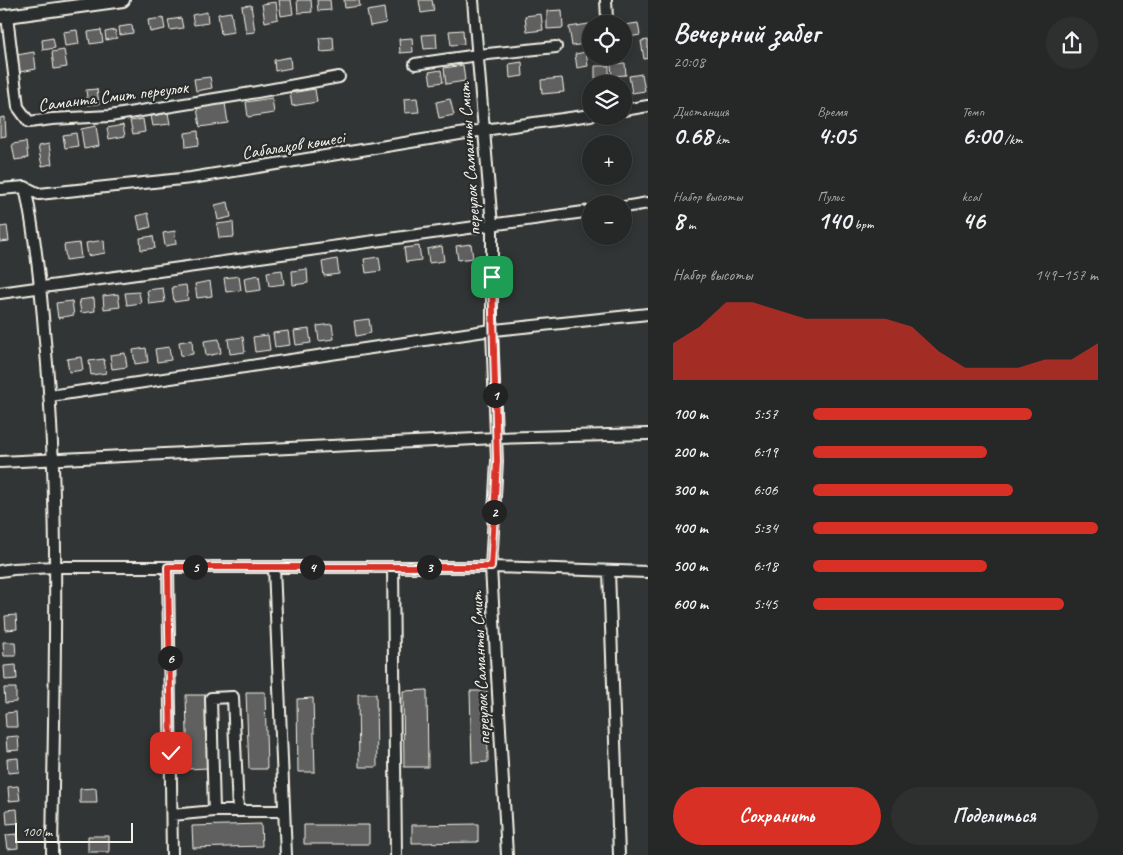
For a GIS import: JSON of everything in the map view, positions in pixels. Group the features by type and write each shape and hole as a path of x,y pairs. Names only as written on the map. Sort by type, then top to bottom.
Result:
{"main road":[{"path":"3,17 123,0"}],"street":[{"name":"переулок Саманты Смит","path":"473,0 492,224 492,330 497,461 491,567 507,855"},
{"path":"606,0 608,15"},
{"name":"Саманта Смит переулок","path":"3,17 18,106 29,122 110,116 339,77"},
{"path":"414,64 556,47"},
{"path":"632,109 648,106"},
{"name":"Сабалақов көшесі","path":"0,189 25,187 38,194 191,178 484,130 582,116"},
{"path":"25,187 40,289 54,459 55,567 52,855"},
{"path":"632,206 648,204"},
{"path":"0,293 40,289 582,212"},
{"path":"50,396 492,330 648,314"},
{"path":"0,462 496,438 648,434"},
{"path":"0,571 55,567 491,567 648,572"},
{"path":"168,567 172,855"},
{"path":"274,567 286,855"},
{"path":"393,567 396,855"},
{"path":"609,571 620,855"},
{"path":"214,811 211,698 233,697 238,811"},
{"path":"172,815 214,811 284,811"}],"building":[{"path":"279,0 291,0 293,14 281,16"},
{"path":"297,0 311,0 312,12 298,13"},
{"path":"317,0 330,0 331,10 318,11"},
{"path":"344,0 359,0 360,6 345,8"},
{"path":"419,0 432,0 434,11 421,13"},
{"path":"276,2 278,19 265,22 262,4"},
{"path":"251,5 255,32 246,33 242,6"},
{"path":"384,8 386,23 370,26 367,11"},
{"path":"562,10 563,28 547,29 547,11"},
{"path":"207,12 208,23 194,25 192,15"},
{"path":"231,12 234,32 221,34 218,14"},
{"path":"541,14 543,30 527,32 525,16"},
{"path":"163,18 165,29 150,32 148,20"},
{"path":"181,18 183,28 170,30 168,20"},
{"path":"638,23 640,35 632,36 632,24"},
{"path":"132,25 133,33 120,35 119,27"},
{"path":"582,25 582,44 572,46 569,27"},
{"path":"77,30 79,44 65,46 63,32"},
{"path":"101,30 103,42 90,44 88,32"},
{"path":"115,30 117,38 106,40 105,32"},
{"path":"463,30 464,44 451,45 449,31"},
{"path":"436,34 437,48 424,49 422,35"},
{"path":"333,37 334,51 321,52 319,38"},
{"path":"53,38 55,48 43,50 42,40"},
{"path":"412,38 413,52 400,53 399,39"},
{"path":"648,40 648,58 644,59 641,41"},
{"path":"64,50 67,67 54,69 52,52"},
{"path":"34,52 36,69 20,72 17,55"},
{"path":"582,53 582,65 588,66 577,68 575,54"},
{"path":"290,57 291,68 275,71 274,60"},
{"path":"522,62 523,76 510,78 509,64"},
{"path":"463,65 465,81 446,84 444,68"},
{"path":"611,65 625,65 626,75 612,75"},
{"path":"595,66 609,66 609,75 595,75"},
{"path":"441,70 443,82 431,84 429,72"},
{"path":"642,74 645,91 632,93 632,76"},
{"path":"210,77 212,88 196,91 194,79"},
{"path":"562,78 564,92 542,94 541,80"},
{"path":"97,89 99,104 88,105 86,90"},
{"path":"315,89 317,102 292,106 290,93"},
{"path":"272,98 274,113 248,117 246,102"},
{"path":"417,98 419,112 405,113 404,99"},
{"path":"450,99 454,115 439,118 436,102"},
{"path":"225,103 228,123 200,127 197,108"},
{"path":"168,113 170,124 153,126 151,116"},
{"path":"5,117 6,136 0,137 0,118"},
{"path":"143,119 145,132 133,134 130,121"},
{"path":"123,125 125,136 109,139 107,128"},
{"path":"96,126 99,146 84,149 81,129"},
{"path":"198,131 199,145 186,147 185,133"},
{"path":"76,133 78,146 65,148 63,135"},
{"path":"26,142 28,158 15,160 12,144"},
{"path":"49,144 52,164 42,166 38,146"},
{"path":"228,202 231,217 218,220 215,205"},
{"path":"148,213 151,227 140,230 137,216"},
{"path":"233,222 234,237 219,238 217,224"},
{"path":"7,226 9,241 0,242 0,227"},
{"path":"175,231 176,244 165,246 163,233"},
{"path":"153,236 155,248 141,250 140,238"},
{"path":"104,240 105,253 88,256 86,243"},
{"path":"79,243 81,258 66,260 64,245"},
{"path":"471,244 473,258 458,260 456,246"},
{"path":"419,246 421,260 406,262 404,248"},
{"path":"442,246 444,261 429,263 427,249"},
{"path":"379,257 381,271 366,273 364,259"},
{"path":"337,259 339,274 324,276 322,262"},
{"path":"307,269 308,283 293,285 292,271"},
{"path":"282,270 284,284 269,286 267,272"},
{"path":"259,275 261,290 246,292 244,278"},
{"path":"239,276 241,290 226,292 224,278"},
{"path":"210,281 212,296 197,298 195,284"},
{"path":"186,285 188,300 174,302 172,287"},
{"path":"163,288 165,302 149,304 147,290"},
{"path":"139,292 141,303 127,305 125,293"},
{"path":"118,294 120,307 104,309 103,296"},
{"path":"94,298 95,311 81,313 79,300"},
{"path":"72,301 74,315 58,318 56,303"},
{"path":"369,319 371,333 356,336 354,321"},
{"path":"332,324 334,339 319,341 317,326"},
{"path":"309,329 311,343 296,345 294,331"},
{"path":"288,331 290,345 275,347 273,333"},
{"path":"268,335 270,350 255,352 253,337"},
{"path":"243,337 245,352 230,354 228,339"},
{"path":"219,339 221,353 206,356 204,341"},
{"path":"192,340 193,354 181,356 179,342"},
{"path":"169,347 171,360 157,362 155,349"},
{"path":"146,348 148,362 135,364 133,350"},
{"path":"125,353 127,367 112,369 110,355"},
{"path":"81,357 83,370 69,372 67,359"},
{"path":"104,359 106,373 91,375 89,361"},
{"path":"16,615 17,629 6,630 5,616"},
{"path":"3,642 15,642 16,656 4,656"},
{"path":"16,665 17,679 5,680 4,666"},
{"path":"4,688 16,688 16,702 5,703"},
{"path":"427,690 428,767 404,767 403,691"},
{"path":"470,691 487,691 488,762 472,763"},
{"path":"246,692 265,692 267,769 249,769"},
{"path":"358,694 376,694 377,767 359,767"},
{"path":"186,695 205,695 208,768 188,769"},
{"path":"313,698 315,772 298,772 297,699"},
{"path":"16,712 17,727 6,727 5,713"},
{"path":"18,736 19,750 7,751 6,737"},
{"path":"18,758 19,772 8,773 7,759"},
{"path":"18,786 20,800 9,801 8,787"},
{"path":"96,788 97,803 80,803 80,789"},
{"path":"17,809 18,823 7,824 6,810"},
{"path":"261,824 262,846 193,848 192,826"},
{"path":"478,824 478,842 412,843 412,825"},
{"path":"304,825 369,825 369,844 304,844"},
{"path":"17,834 18,848 8,849 6,835"},
{"path":"88,836 109,836 109,852 88,852"}],"route":[{"path":"171,753 168,567 491,567 497,461 492,277"}]}
